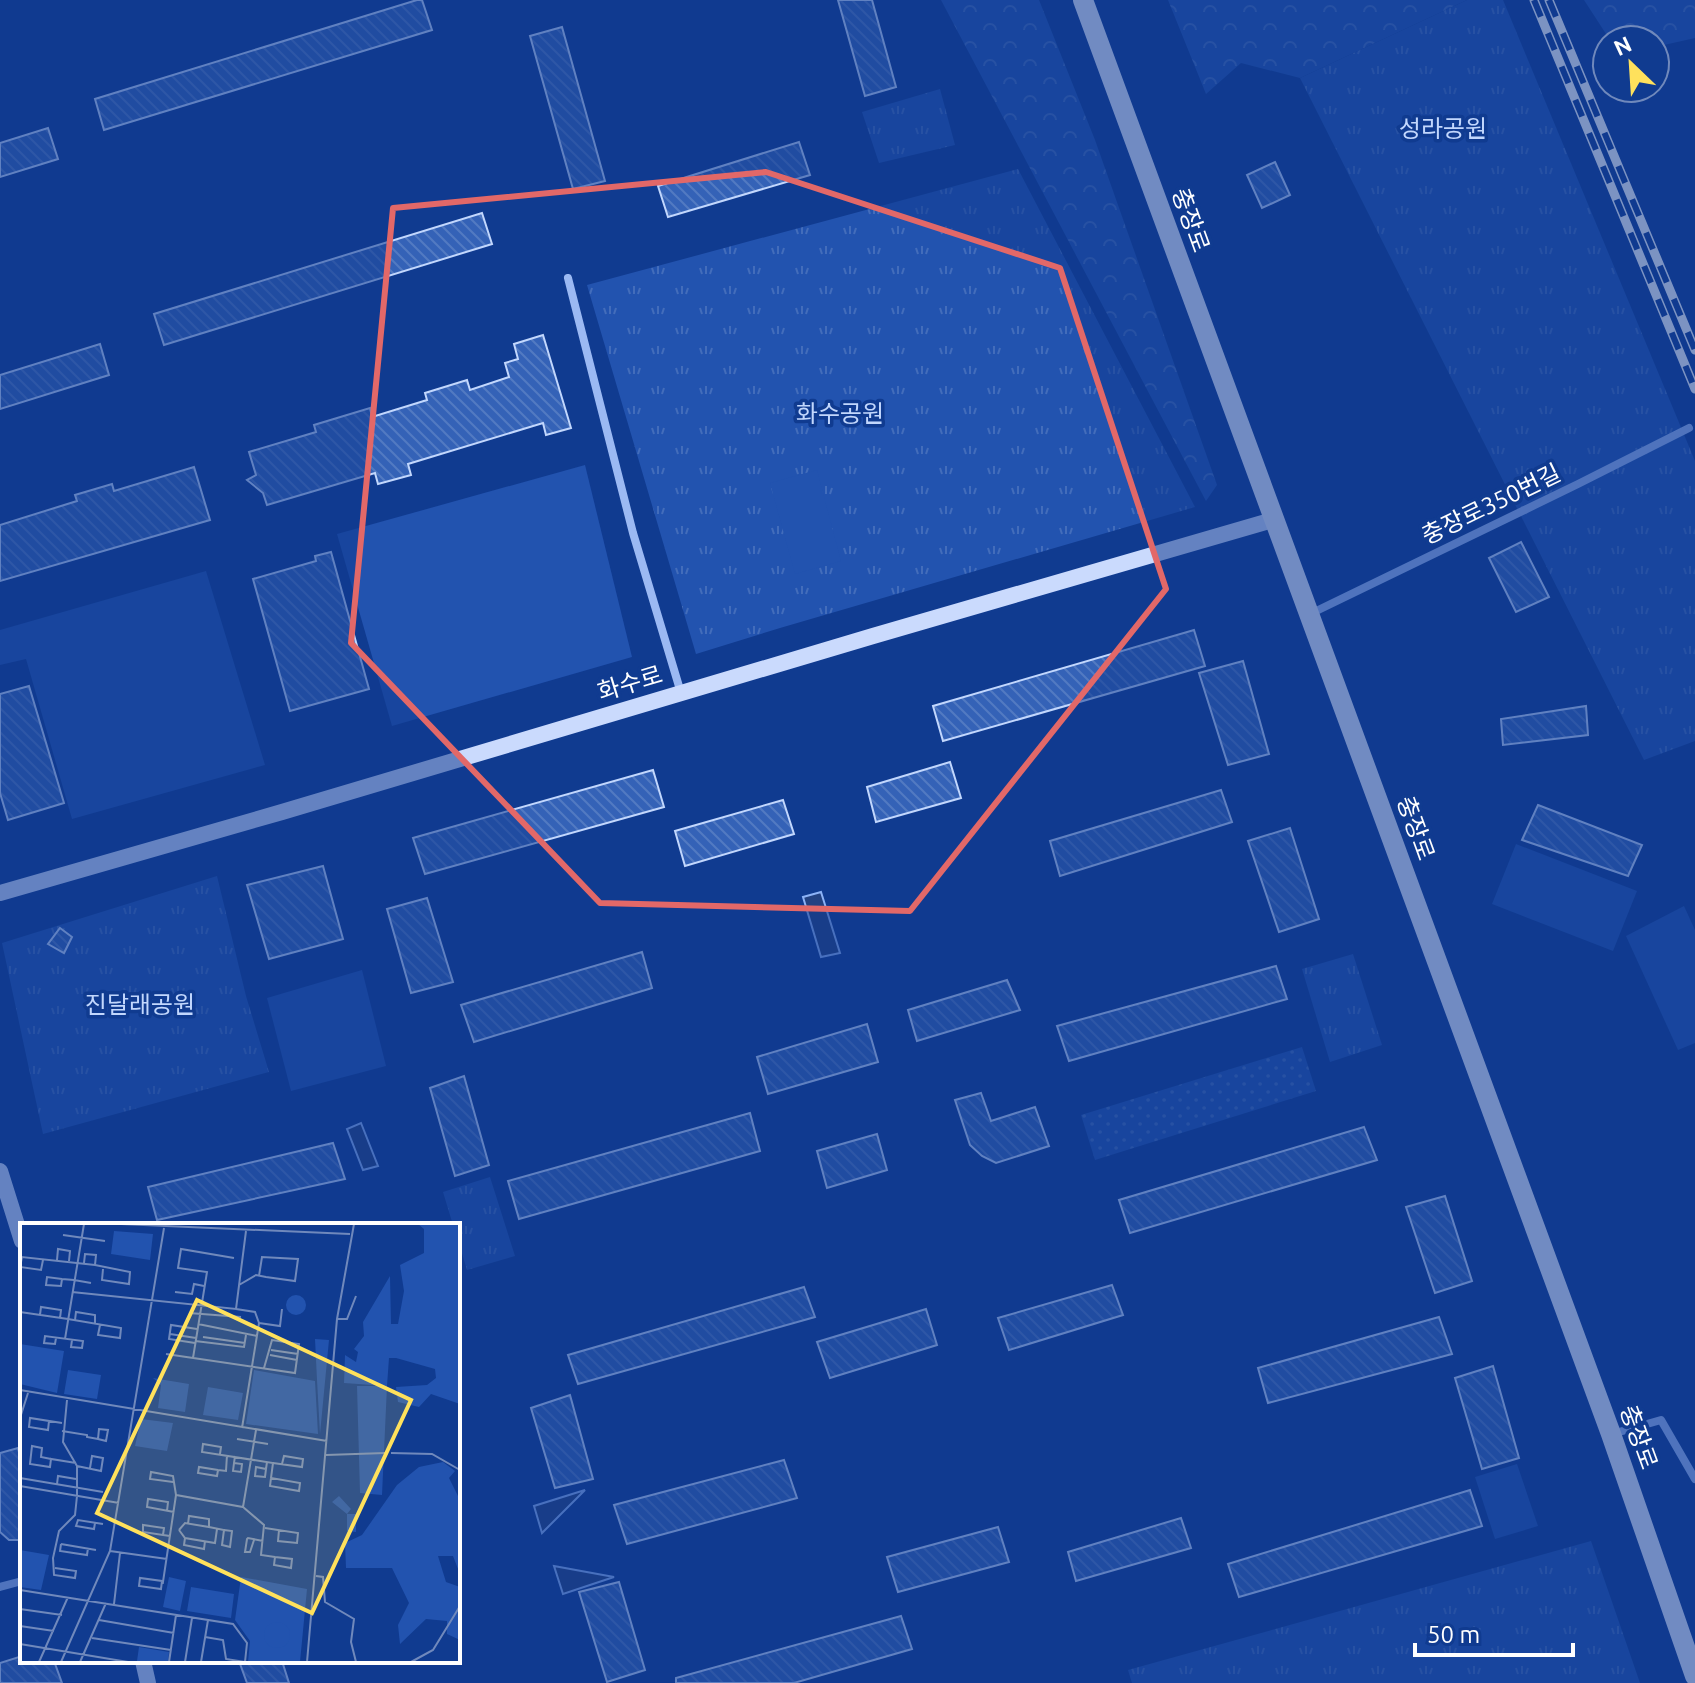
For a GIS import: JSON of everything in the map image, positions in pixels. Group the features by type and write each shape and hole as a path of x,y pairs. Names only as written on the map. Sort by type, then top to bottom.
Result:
{"main road":[{"name":"충장로","path":"1083,0 1611,1434 1695,1676"}],"street":[{"path":"568,278 633,533 681,693"},
{"name":"충장로350번길","path":"1309,614 1689,428"},
{"name":"화수로","path":"0,893 1273,520"},
{"path":"0,1171 20,1235"},
{"path":"1611,1434 1661,1420 1695,1479"},
{"path":"0,1587 20,1582"},
{"path":"143,1663 148,1683"}],"highlighted area":[{"path":"766,172 1060,268 1166,589 910,911 600,903 351,643 393,208"}],"green space":[{"path":"941,0 1039,0 1095,140 1217,485 1206,501"},
{"path":"1168,0 1467,0 1300,78 1241,63 1206,94"},
{"name":"성라공원","path":"1467,0 1503,0 1695,461 1695,741 1644,760 1300,78"},
{"path":"1584,0 1695,0 1695,38 1671,43 1671,24 1600,24"},
{"path":"940,89 955,145 879,163 862,112"},
{"name":"화수공원","path":"1018,169 1195,507 696,654 587,285"},
{"path":"585,465 632,657 392,726 337,534"},
{"path":"817,470 841,561 795,574 770,483"},
{"path":"206,571 265,765 72,819 26,659 0,665 0,630"},
{"path":"1516,844 1637,891 1613,951 1492,904"},
{"name":"진달래공원","path":"217,876 246,996 269,1072 43,1134 2,943"},
{"path":"1684,906 1695,930 1695,1043 1678,1050 1626,936"},
{"path":"1353,954 1382,1045 1330,1062 1302,969"},
{"path":"362,970 386,1066 291,1091 267,998"},
{"path":"1302,1047 1316,1091 1095,1160 1081,1115"},
{"path":"490,1177 515,1256 467,1270 460,1247 460,1223 452,1223 443,1192"},
{"path":"1517,1464 1538,1526 1495,1539 1475,1477"},
{"path":"1591,1541 1640,1683 1132,1683 1128,1670"}],"shaded area":[{"path":"821,892 840,953 821,957 803,897"},
{"path":"361,1123 378,1166 363,1170 347,1129"},
{"path":"585,1490 542,1533 534,1506"},
{"path":"554,1566 614,1577 563,1594"}],"building":[{"path":"422,0 432,30 104,130 95,99"},
{"path":"838,0 872,0 896,87 865,96"},
{"path":"562,27 605,181 573,189 530,36"},
{"path":"48,128 58,159 0,177 0,143"},
{"path":"799,142 810,175 668,217 658,186"},
{"path":"1275,162 1290,195 1262,208 1247,175"},
{"path":"482,213 492,244 164,345 154,314"},
{"path":"543,335 571,428 546,435 543,423 408,464 411,475 378,484 375,473 267,505 263,493 247,480 256,475 249,452 316,432 314,425 370,408 372,417 427,400 425,393 467,380 470,390 509,377 505,363 518,359 514,344"},
{"path":"100,344 109,375 0,409 0,375"},
{"path":"194,467 210,520 0,581 0,525 77,501 75,495 112,484 114,491"},
{"path":"1521,542 1549,597 1516,612 1489,558"},
{"path":"331,552 369,689 290,711 253,579 316,561 315,556"},
{"path":"1194,630 1205,666 943,741 933,706"},
{"path":"1243,661 1269,754 1228,765 1199,673"},
{"path":"29,686 64,803 8,820 0,793 0,694"},
{"path":"1586,706 1588,735 1503,745 1501,719"},
{"path":"950,762 961,798 876,822 867,787"},
{"path":"653,770 664,807 425,874 413,838"},
{"path":"1221,790 1232,822 1060,876 1050,841"},
{"path":"783,800 794,834 685,866 675,831"},
{"path":"1538,805 1642,845 1628,876 1522,840"},
{"path":"1290,828 1319,919 1279,932 1248,841"},
{"path":"323,866 343,939 269,959 247,885"},
{"path":"427,898 453,982 411,993 387,909"},
{"path":"60,928 72,937 64,953 48,944"},
{"path":"642,952 652,988 474,1042 461,1005"},
{"path":"1276,966 1287,999 1069,1061 1057,1026"},
{"path":"1007,980 1020,1010 917,1041 908,1010"},
{"path":"867,1024 878,1062 768,1094 757,1057"},
{"path":"464,1076 489,1165 455,1176 430,1088"},
{"path":"981,1093 991,1121 1035,1107 1049,1146 996,1163 982,1156 970,1145 955,1100"},
{"path":"750,1113 760,1151 519,1219 508,1181"},
{"path":"1364,1127 1377,1160 1130,1233 1119,1200"},
{"path":"877,1134 887,1170 827,1188 817,1151"},
{"path":"333,1143 345,1179 157,1220 148,1187"},
{"path":"1445,1196 1472,1281 1435,1293 1406,1207"},
{"path":"1112,1285 1123,1315 1009,1350 998,1318"},
{"path":"804,1287 815,1317 578,1384 568,1355"},
{"path":"926,1309 937,1345 830,1378 817,1342"},
{"path":"1439,1317 1452,1354 1268,1403 1258,1368"},
{"path":"1493,1366 1519,1458 1482,1469 1455,1378"},
{"path":"570,1395 593,1479 555,1488 531,1408"},
{"path":"18,1448 20,1456 20,1540 9,1540 0,1532 0,1453"},
{"path":"784,1460 797,1498 627,1544 614,1505"},
{"path":"1470,1490 1482,1526 1239,1597 1228,1564"},
{"path":"1181,1518 1191,1548 1076,1581 1068,1552"},
{"path":"998,1527 1009,1562 898,1592 887,1557"},
{"path":"619,1582 645,1670 607,1682 579,1592"},
{"path":"901,1616 912,1649 794,1683 676,1683 676,1678"},
{"path":"20,1657 20,1663 55,1663 62,1683 0,1683 0,1663"},
{"path":"240,1663 283,1663 289,1683 247,1683"}],"railway":[{"path":"1534,0 1695,389"},
{"path":"1549,0 1695,350"}]}
